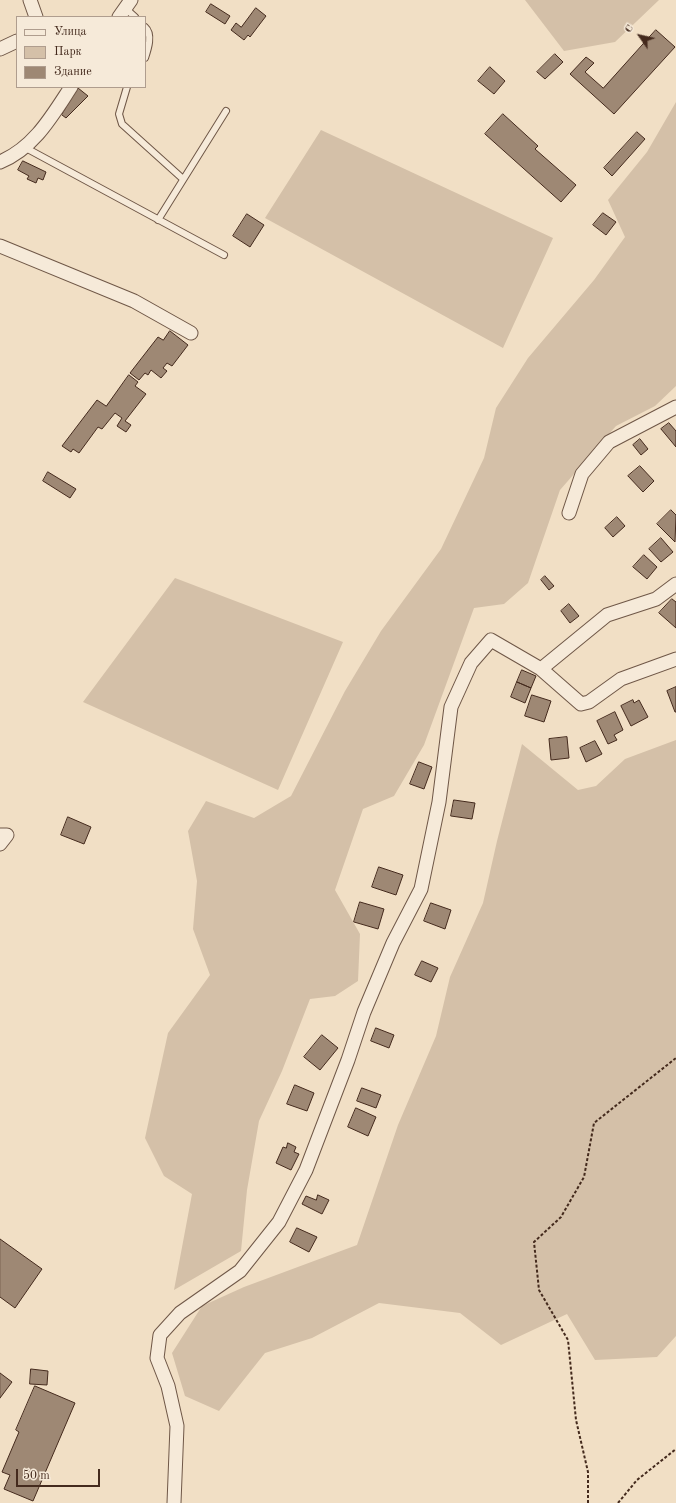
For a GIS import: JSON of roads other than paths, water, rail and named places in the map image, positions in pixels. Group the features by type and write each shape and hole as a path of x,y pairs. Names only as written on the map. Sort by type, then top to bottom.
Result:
{"street":[{"path":"30,0 36,16"},
{"path":"0,49 16,41"},
{"path":"0,162 24,147 45,127 69,88"},
{"path":"0,246 134,302 190,333"},
{"path":"569,514 582,474 609,442 676,407"},
{"path":"541,669 607,615 656,599 676,584"},
{"path":"174,1503 177,1426 168,1386 157,1358 160,1335 180,1313 240,1271 279,1222 306,1170 348,1060 364,1012 393,943 421,889 439,802 451,707 471,663 491,640 541,669 581,704 589,702 621,679 676,659"},
{"path":"0,835 7,835 0,844"}],"lane":[{"path":"146,28 149,43 146,54"},
{"path":"127,88 119,114 122,124 183,180"},
{"path":"158,220 226,110"},
{"path":"24,147 224,256"}]}
